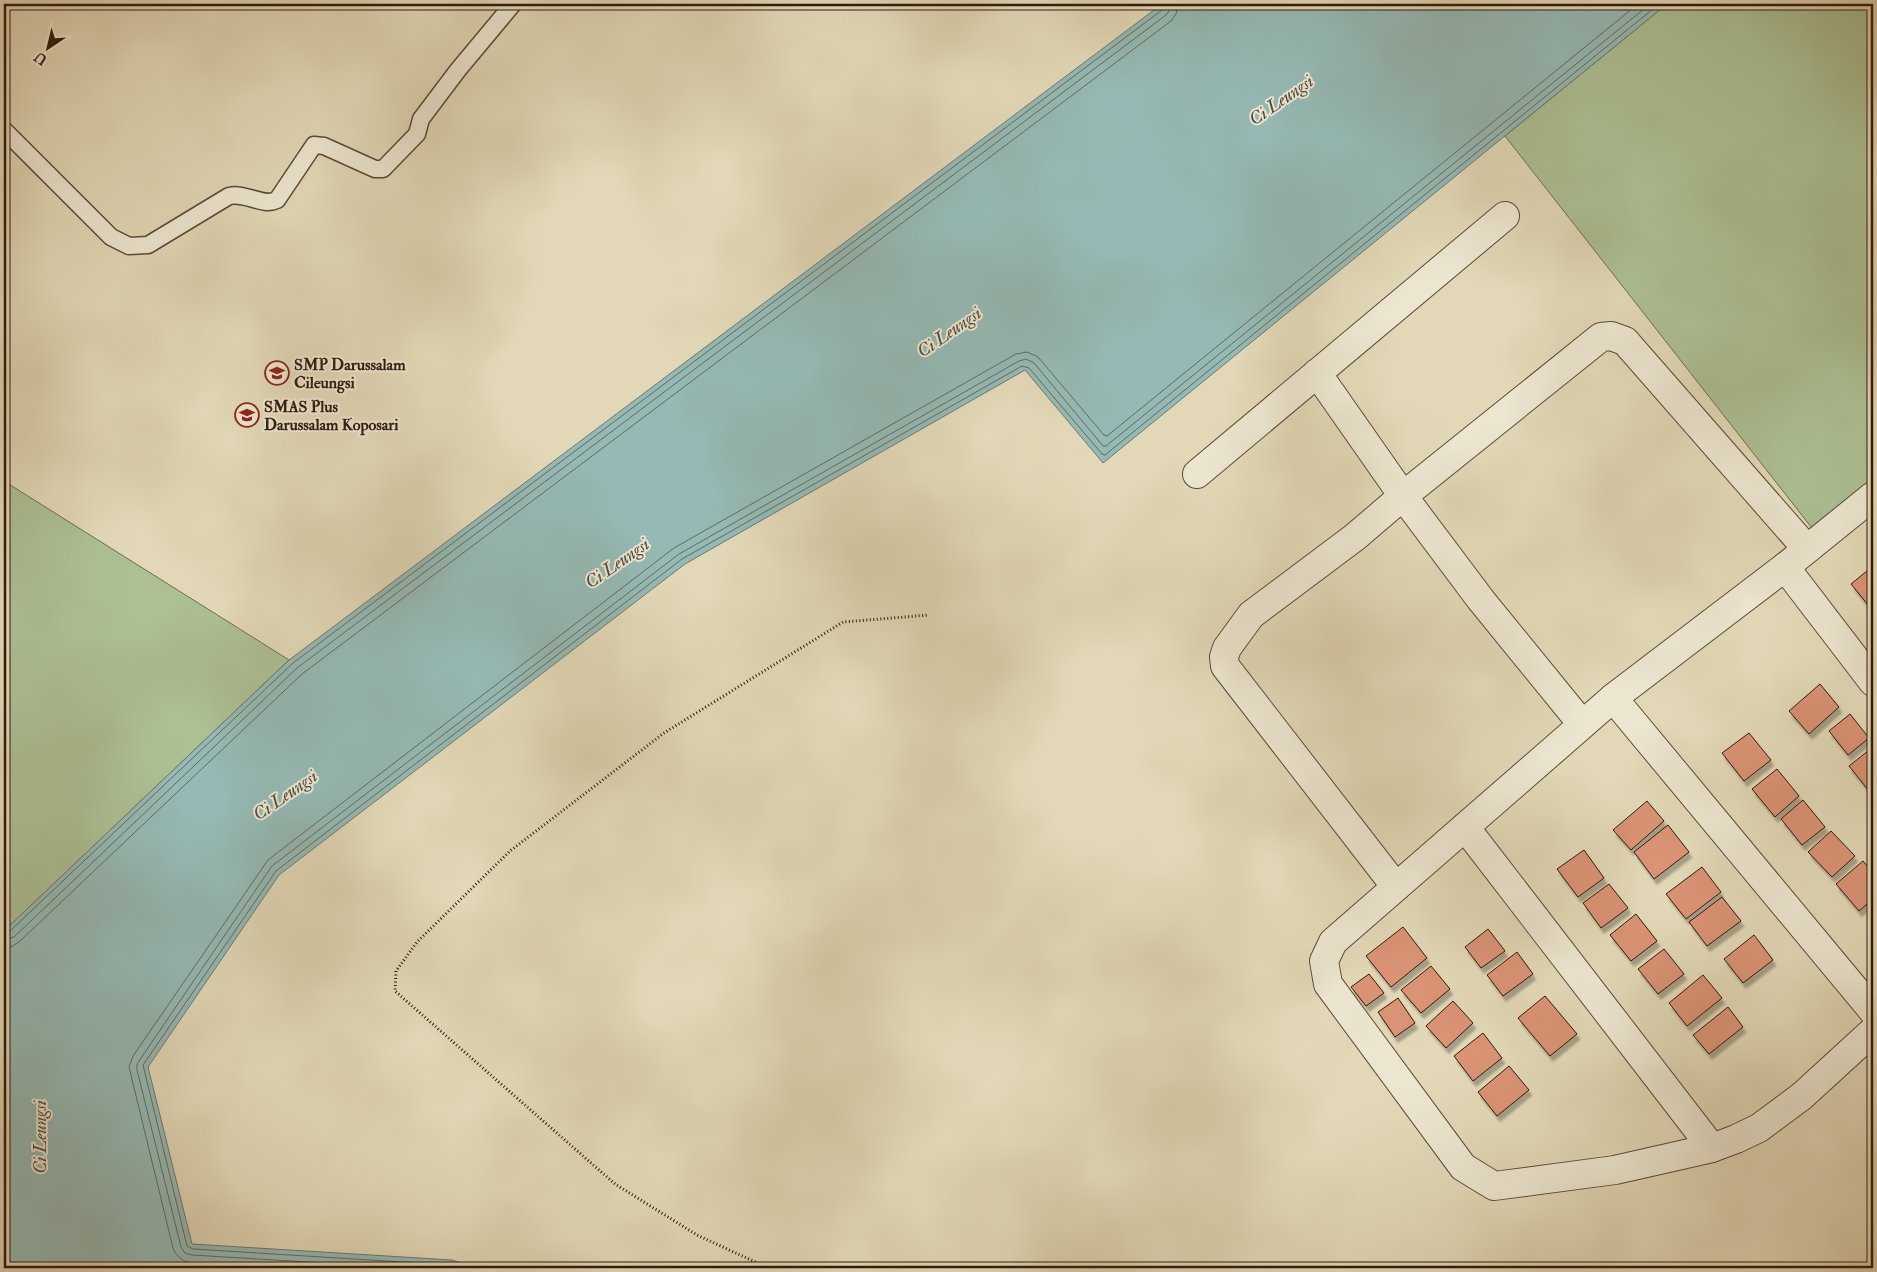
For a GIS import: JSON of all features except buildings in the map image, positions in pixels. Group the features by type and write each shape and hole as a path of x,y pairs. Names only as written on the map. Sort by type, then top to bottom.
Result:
{"street":[{"path":"1197,474 1505,216"},
{"path":"1396,887 1225,666 1224,657 1228,648 1251,615 1355,537 1403,496 1601,337 1611,336 1625,341 1807,549"},
{"path":"1317,373 1403,496 1481,600 1582,724"},
{"path":"1873,496 1785,567 1613,698 1582,724 1333,942 1324,961 1328,984 1463,1167 1494,1186 1615,1170 1712,1148 1736,1139 1759,1128 1802,1096 1873,1030"},
{"path":"1785,567 1873,682"},
{"path":"1613,698 1873,1011"},
{"path":"1464,827 1712,1148"}],"lane":[{"path":"4,130 111,237 128,246 148,245 229,196 236,195 270,203 277,200 314,145 324,146 375,169 383,169 417,134 421,119 458,70 513,4"}],"path":[{"path":"768,1268 697,1234 615,1184 395,991 396,971 417,942 510,851 664,733 843,622 929,615"}],"green space":[{"path":"1667,4 1873,4 1873,486 1815,532 1505,136"},
{"path":"4,481 289,660 4,931"}],"water":[{"name":"Ci Leungsi","path":"1162,4 1667,4 1103,463 1025,370 685,564 279,875 148,1067 192,1244 452,1260 475,1268 4,1268 4,931 289,660"}],"place":[{"name":"SMP Darussalam Cileungsi","path":"277,373"},
{"name":"SMAS Plus Darussalam Koposari","path":"247,415"}]}
